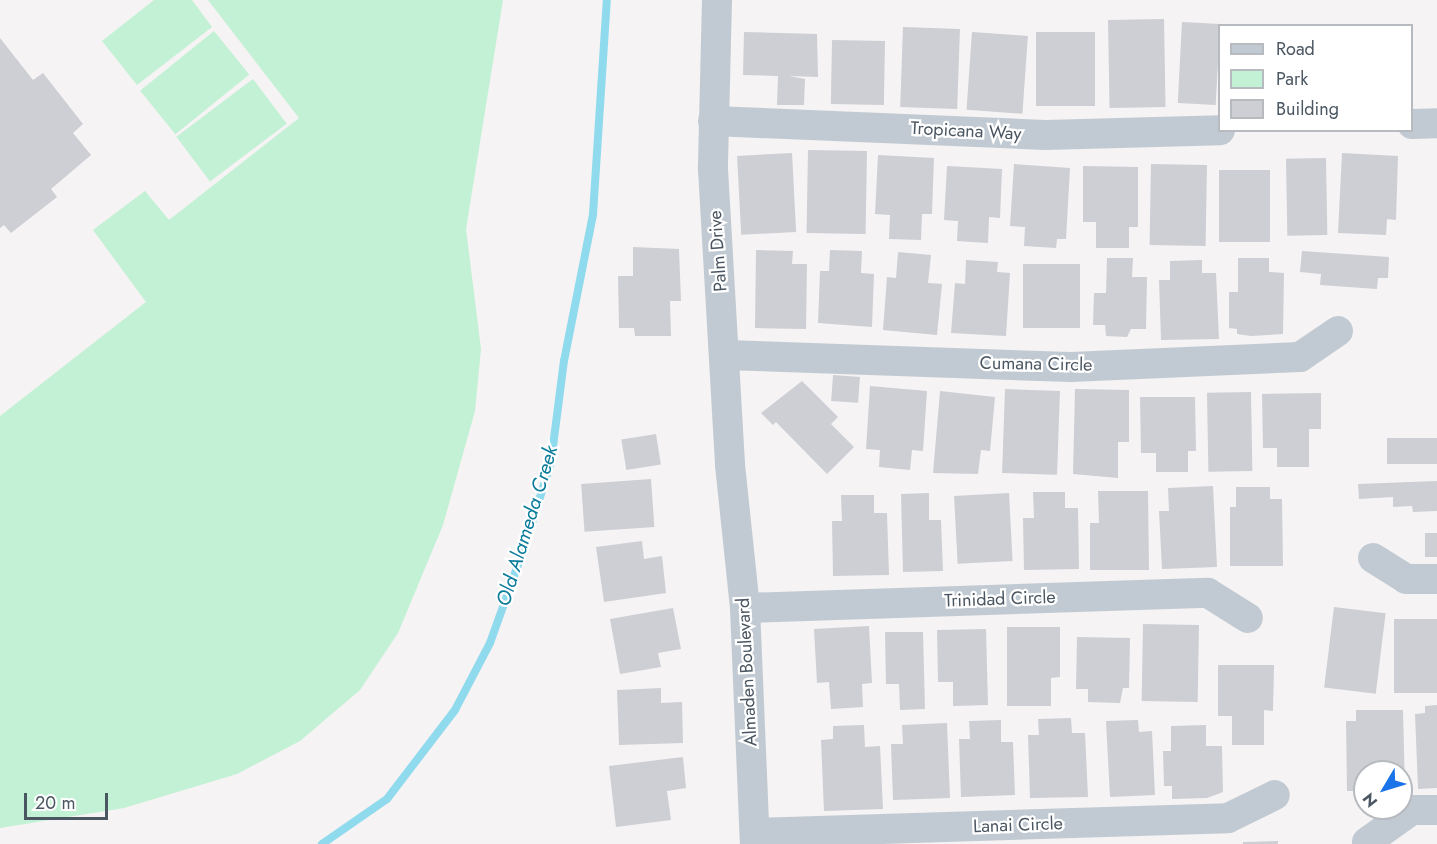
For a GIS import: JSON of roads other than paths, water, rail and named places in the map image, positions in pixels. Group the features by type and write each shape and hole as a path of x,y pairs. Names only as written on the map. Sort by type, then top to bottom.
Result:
{"street":[{"name":"Palm Drive","path":"717,0 713,170 733,501"},
{"name":"Tropicana Way","path":"713,121 1046,135 1218,130"},
{"path":"1413,124 1437,123"},
{"name":"Cumana Circle","path":"725,355 1071,367 1300,357 1338,331"},
{"name":"Almaden Boulevard","path":"733,501 745,608 755,839"},
{"path":"1372,558 1406,579 1437,579"},
{"name":"Trinidad Circle","path":"745,608 1208,592 1248,618"},
{"name":"Lanai Circle","path":"755,839 1228,818 1275,795"},
{"path":"1367,842 1412,810 1437,810"}],"waterway":[{"name":"Old Alameda Creek","path":"322,844 387,799 455,710 490,643 525,545 551,462 564,361 593,214 607,0"}]}
